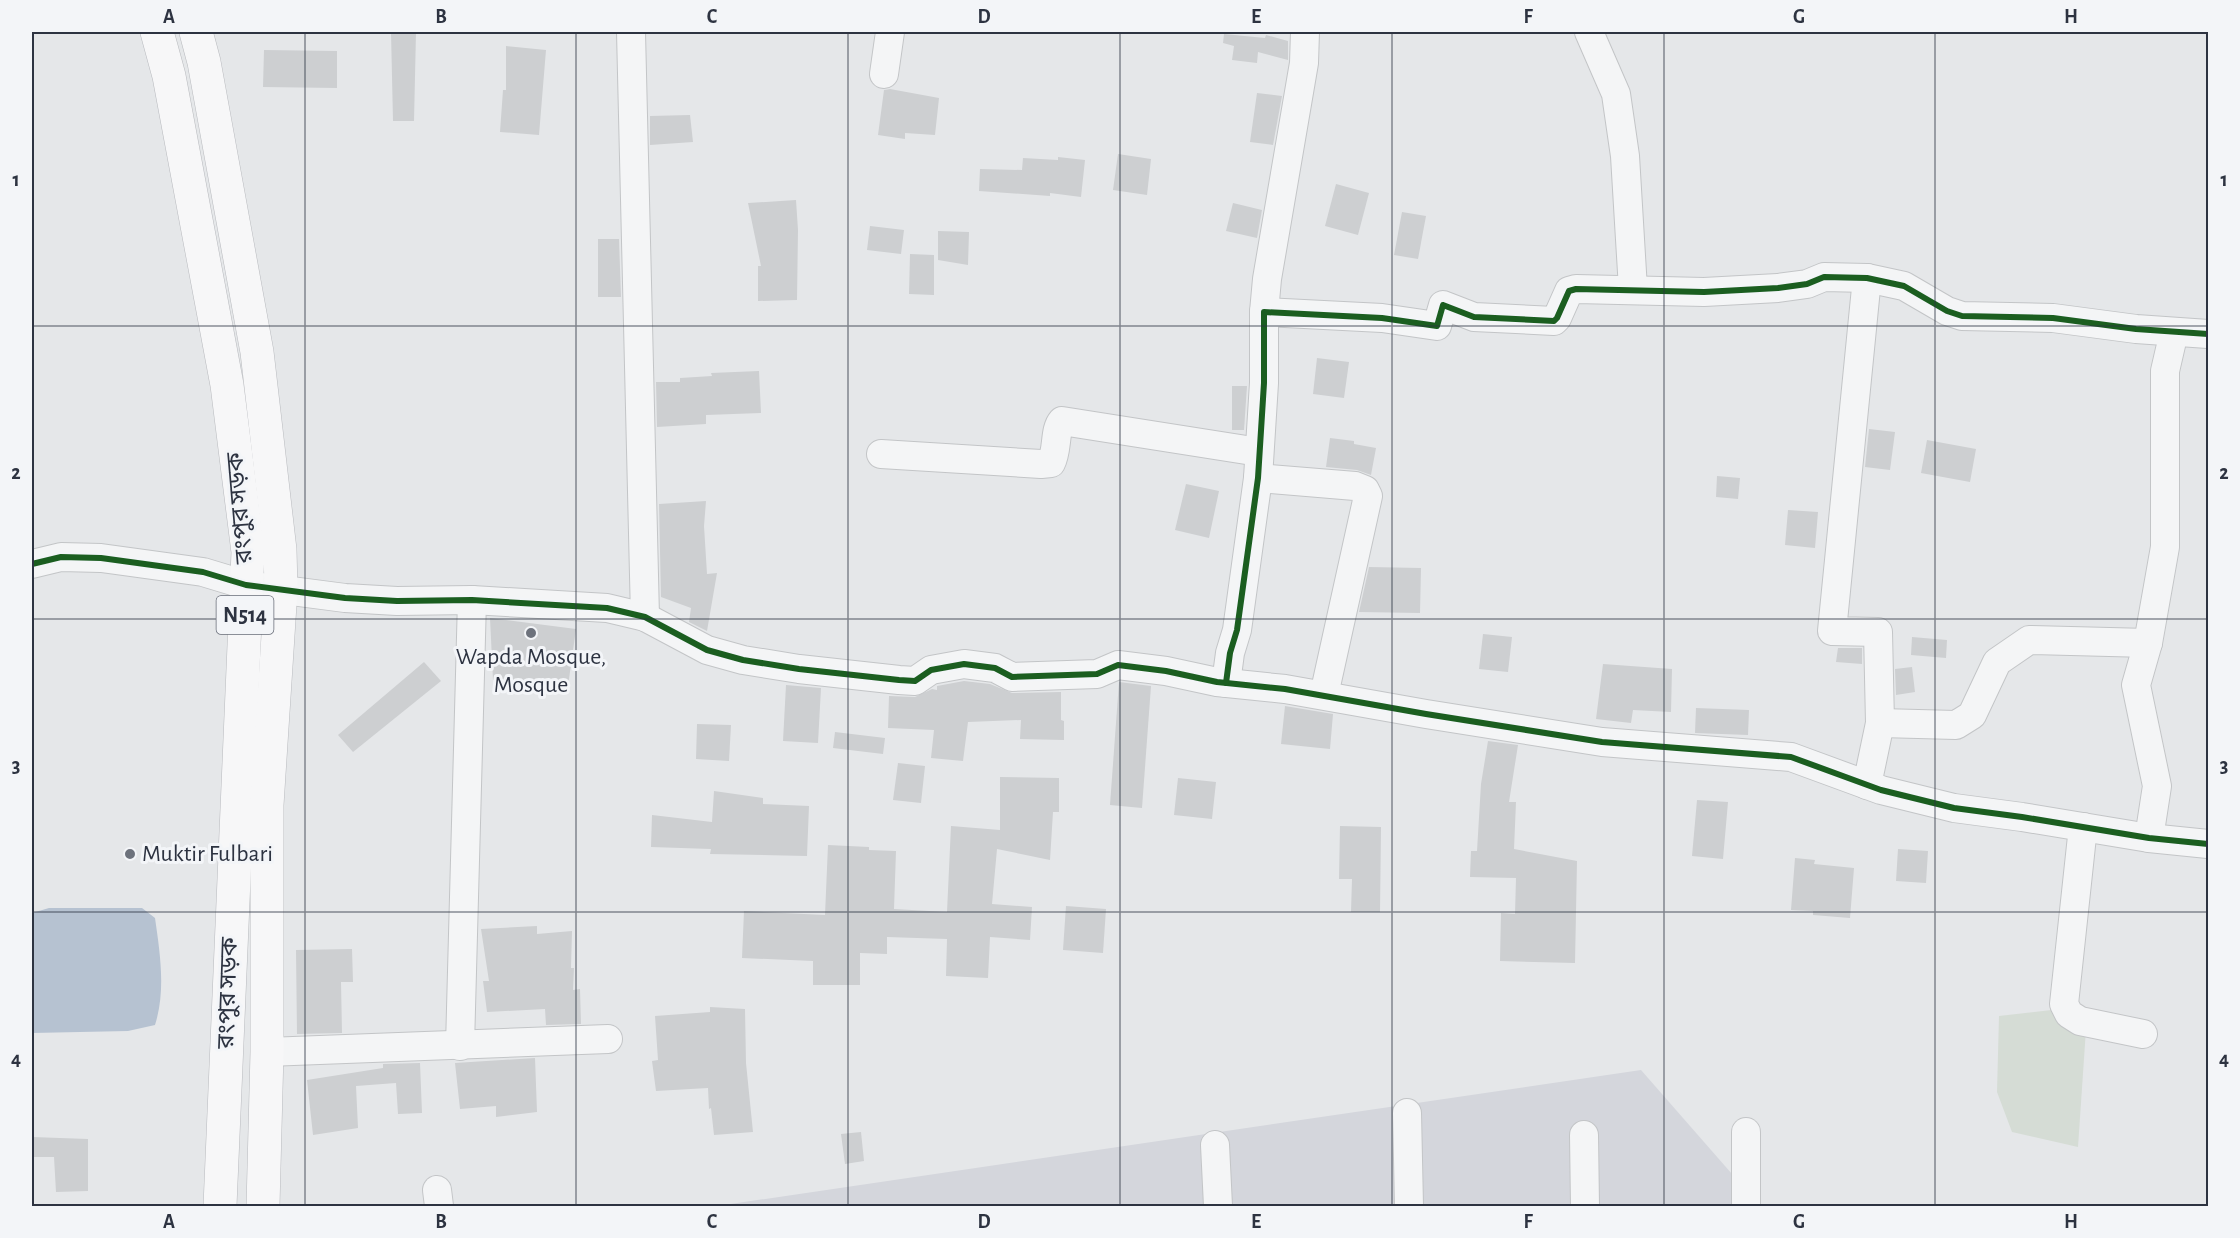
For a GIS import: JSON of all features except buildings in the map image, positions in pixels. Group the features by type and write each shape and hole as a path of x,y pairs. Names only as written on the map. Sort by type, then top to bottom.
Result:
{"highway":[{"name":"রংপুর সড়ক","path":"158,32 169,76 227,385 248,552 220,1206"},
{"name":"রংপুর সড়ক","path":"196,32 206,73 257,352 280,550 281,589 267,805 267,1052 263,1206"}],"street":[{"path":"632,32 645,616"},
{"path":"884,74 890,32"},
{"path":"1226,683 1230,653 1237,630 1259,465 1267,279 1304,63 1305,32"},
{"path":"1590,32 1616,93 1625,156 1633,289"},
{"path":"1264,312 1382,318 1437,326 1443,305 1474,317 1554,321 1569,291 1576,289 1704,292 1778,288 1807,284 1824,277 1867,278 1904,286 1947,311 1962,316 2053,318 2208,334"},
{"path":"1867,278 1832,630 1878,632 1880,723 1867,785"},
{"path":"2149,838 2157,786 2136,685 2148,643 2165,547 2165,371 2174,332"},
{"path":"881,454 1041,465 1051,463 1056,454 1058,426 1062,422 1365,490 1368,496 1324,695"},
{"path":"32,564 61,557 101,558 203,572 246,585 356,598 397,601 472,600 607,608 645,616 707,650 772,666 866,677 915,681 931,670 963,664 995,668 1012,677 1097,674 1118,665 1166,671 1226,683 1324,695 1602,742 1791,757 1867,785 1916,800 1954,808 2149,838 2208,844"},
{"path":"460,1046 472,600"},
{"path":"1880,723 1956,725 1972,715 1997,662 2029,640 2148,643"},
{"path":"2084,827 2064,1004 2069,1014 2080,1021 2143,1034"},
{"path":"267,1052 608,1039"},
{"path":"1407,1113 1410,1206"},
{"path":"1746,1132 1746,1206"},
{"path":"1584,1135 1585,1206"},
{"path":"1215,1145 1218,1206"}],"shaded area":[{"path":"2060,1009 2086,1029 2078,1147 2012,1132 1997,1092 1999,1016"},
{"path":"1641,1070 1760,1206 717,1206"}],"water":[{"path":"49,908 142,908 155,918 161,985 155,1025 128,1031 32,1033 32,913"}],"cycle path":[{"path":"1226,683 1230,653 1237,630 1258,478 1264,383 1264,312 1382,318 1437,326 1443,305 1474,317 1554,321 1569,291 1576,289 1704,292 1778,288 1807,284 1824,277 1867,278 1904,286 1947,311 1962,316 2053,318 2136,329 2208,334"},
{"path":"32,564 61,557 101,558 203,572 246,585 345,598 397,601 472,600 607,608 645,617 707,650 743,660 799,669 899,680 915,681 931,670 964,664 995,668 1012,677 1097,674 1118,665 1166,671 1217,682 1285,689 1602,742 1791,757 1881,790 1954,808 2149,838 2208,844"}],"place":[{"name":"Wapda Mosque, Mosque","path":"531,633"},
{"name":"Muktir Fulbari","path":"130,854"}]}
